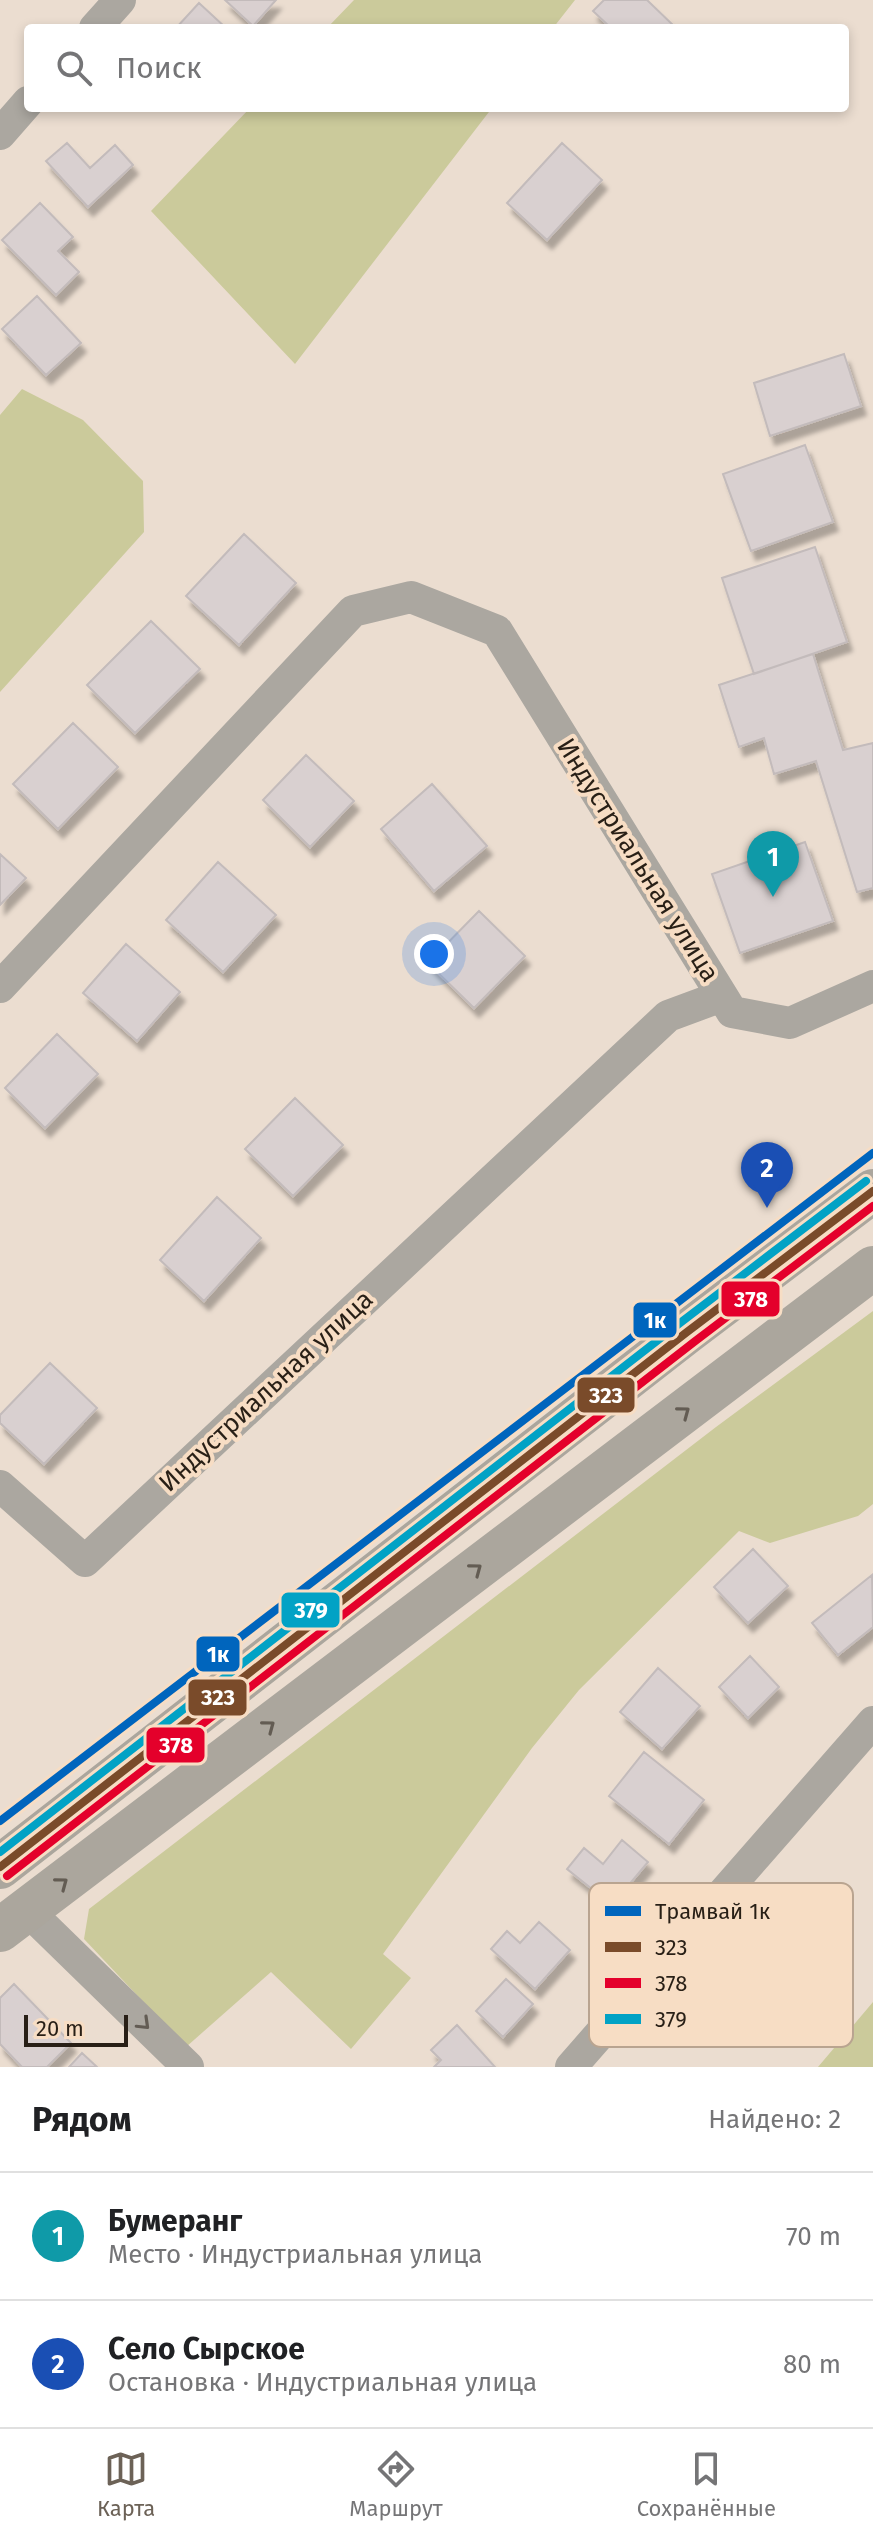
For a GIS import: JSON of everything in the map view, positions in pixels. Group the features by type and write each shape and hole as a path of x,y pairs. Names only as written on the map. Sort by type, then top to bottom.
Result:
{"main road":[{"path":"0,1867 873,1191"},
{"path":"13,1920 873,1268"}],"street":[{"path":"99,24 120,0"},
{"path":"0,134 24,107"},
{"name":"Индустриальная улица","path":"0,987 353,611 411,597 497,631 722,996 668,1016 85,1561 0,1486"},
{"path":"722,996 732,1012 790,1023 873,986"},
{"path":"732,1883 873,1722"},
{"path":"13,1920 68,1950 188,2067"},
{"path":"571,2067 589,2046"}],"green space":[{"path":"354,0 575,0 556,24 331,24"},
{"path":"246,112 489,112 295,364 151,211"},
{"path":"22,389 83,420 143,481 144,532 0,692 0,415"},
{"path":"873,1311 873,1504 858,1516 770,1543 739,1531 579,1690 532,1748 383,1954 411,1978 351,2049 271,1972 186,2047 84,1939 89,1909 716,1427"},
{"path":"873,2002 873,2067 818,2067 835,2047 853,2047 853,2026"}],"building":[{"path":"225,0 276,0 255,24 251,24"},
{"path":"604,0 647,0 672,24 607,24 593,11"},
{"path":"199,3 222,24 180,24"},
{"path":"67,143 90,168 115,145 133,165 88,207 46,161"},
{"path":"562,143 602,180 547,240 507,203"},
{"path":"40,203 73,237 58,251 79,272 56,295 2,240"},
{"path":"37,296 81,343 46,375 2,329"},
{"path":"844,354 861,406 770,436 754,383"},
{"path":"805,445 833,522 751,551 723,474"},
{"path":"244,534 296,583 239,645 186,596"},
{"path":"815,547 847,642 754,674 722,578"},
{"path":"151,621 200,669 135,733 87,685"},
{"path":"813,654 843,750 873,743 873,888 857,892 816,761 774,774 764,738 739,747 719,685"},
{"path":"73,723 118,767 58,829 13,784"},
{"path":"306,755 354,801 310,847 263,800"},
{"path":"432,784 487,846 434,891 381,829"},
{"path":"805,842 833,921 740,953 712,874"},
{"path":"0,854 26,878 0,905"},
{"path":"218,862 276,915 223,972 166,920"},
{"path":"479,911 525,956 474,1008 428,963"},
{"path":"126,944 180,992 137,1041 83,993"},
{"path":"57,1034 98,1074 45,1128 5,1088"},
{"path":"295,1098 343,1145 293,1196 245,1149"},
{"path":"217,1197 261,1238 204,1301 160,1260"},
{"path":"50,1363 97,1408 44,1464 0,1423 0,1415"},
{"path":"753,1549 788,1586 748,1623 714,1587"},
{"path":"872,1575 873,1627 838,1655 812,1623"},
{"path":"750,1656 779,1687 748,1718 719,1687"},
{"path":"658,1668 700,1706 662,1749 620,1712"},
{"path":"644,1752 704,1800 669,1844 609,1796"},
{"path":"622,1840 648,1862 630,1883 589,1883 589,1887 567,1869 584,1848 603,1864"},
{"path":"539,1922 570,1950 535,1989 491,1949 507,1931 520,1943"},
{"path":"506,1979 533,2004 503,2037 476,2011"},
{"path":"14,1984 71,2043 47,2067 22,2067 0,2044 0,1998"},
{"path":"457,2025 495,2067 434,2067 441,2060 431,2050"},
{"path":"82,2053 97,2067 69,2067"}],"tram line":[{"name":"1к","path":"0,1821 873,1153"}],"transit line":[{"name":"379","path":"0,1852 866,1181"},
{"name":"323","path":"0,1867 873,1191"},
{"name":"378","path":"7,1876 873,1206"}],"place":[{"name":"Бумеранг","path":"773,897"},
{"name":"Село Сырское","path":"767,1208"}]}
